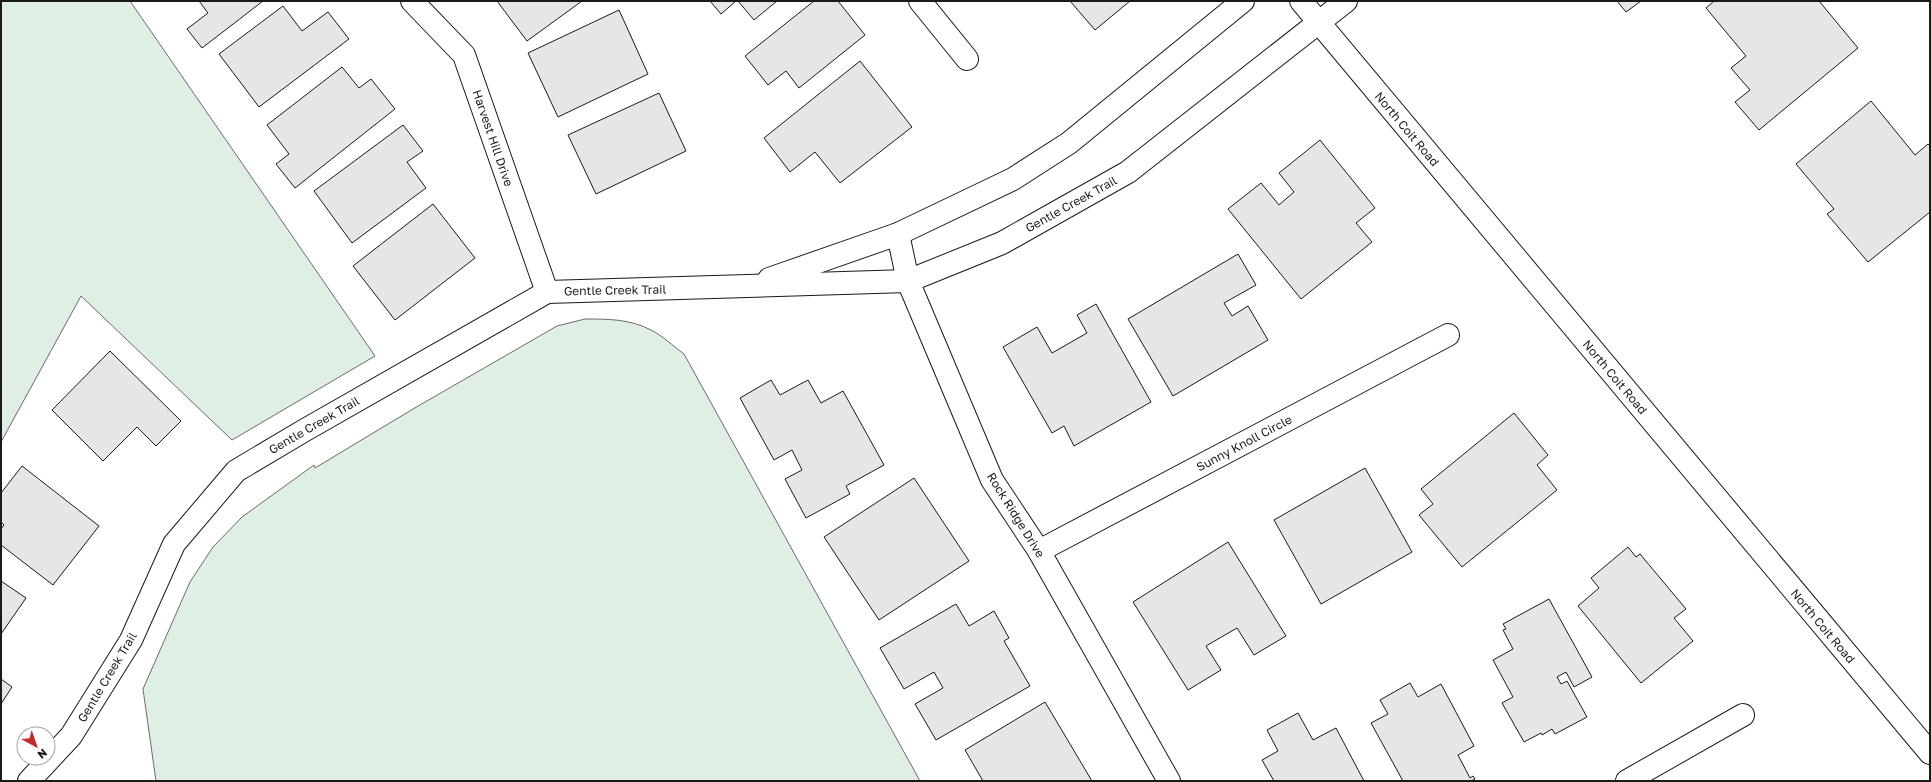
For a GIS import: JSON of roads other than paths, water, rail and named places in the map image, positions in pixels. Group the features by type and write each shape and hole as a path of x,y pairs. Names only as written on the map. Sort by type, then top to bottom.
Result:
{"street":[{"name":"Harvest Hill Drive","path":"412,1 464,55 547,292"},
{"path":"920,1 967,59"},
{"name":"Gentle Creek Trail","path":"746,287 898,234 1013,179 1069,142 1243,1"},
{"name":"North Coit Road","path":"1301,1 1930,753"},
{"name":"Gentle Creek Trail","path":"29,781 71,736 131,640 174,544 236,471 547,292 908,281 1002,243 1128,172 1346,1"},
{"name":"Rock Ridge Drive","path":"898,234 908,281 992,480 1039,551 1169,781"},
{"name":"Sunny Knoll Circle","path":"1039,551 1448,335"},
{"path":"1627,781 1743,715"}]}
